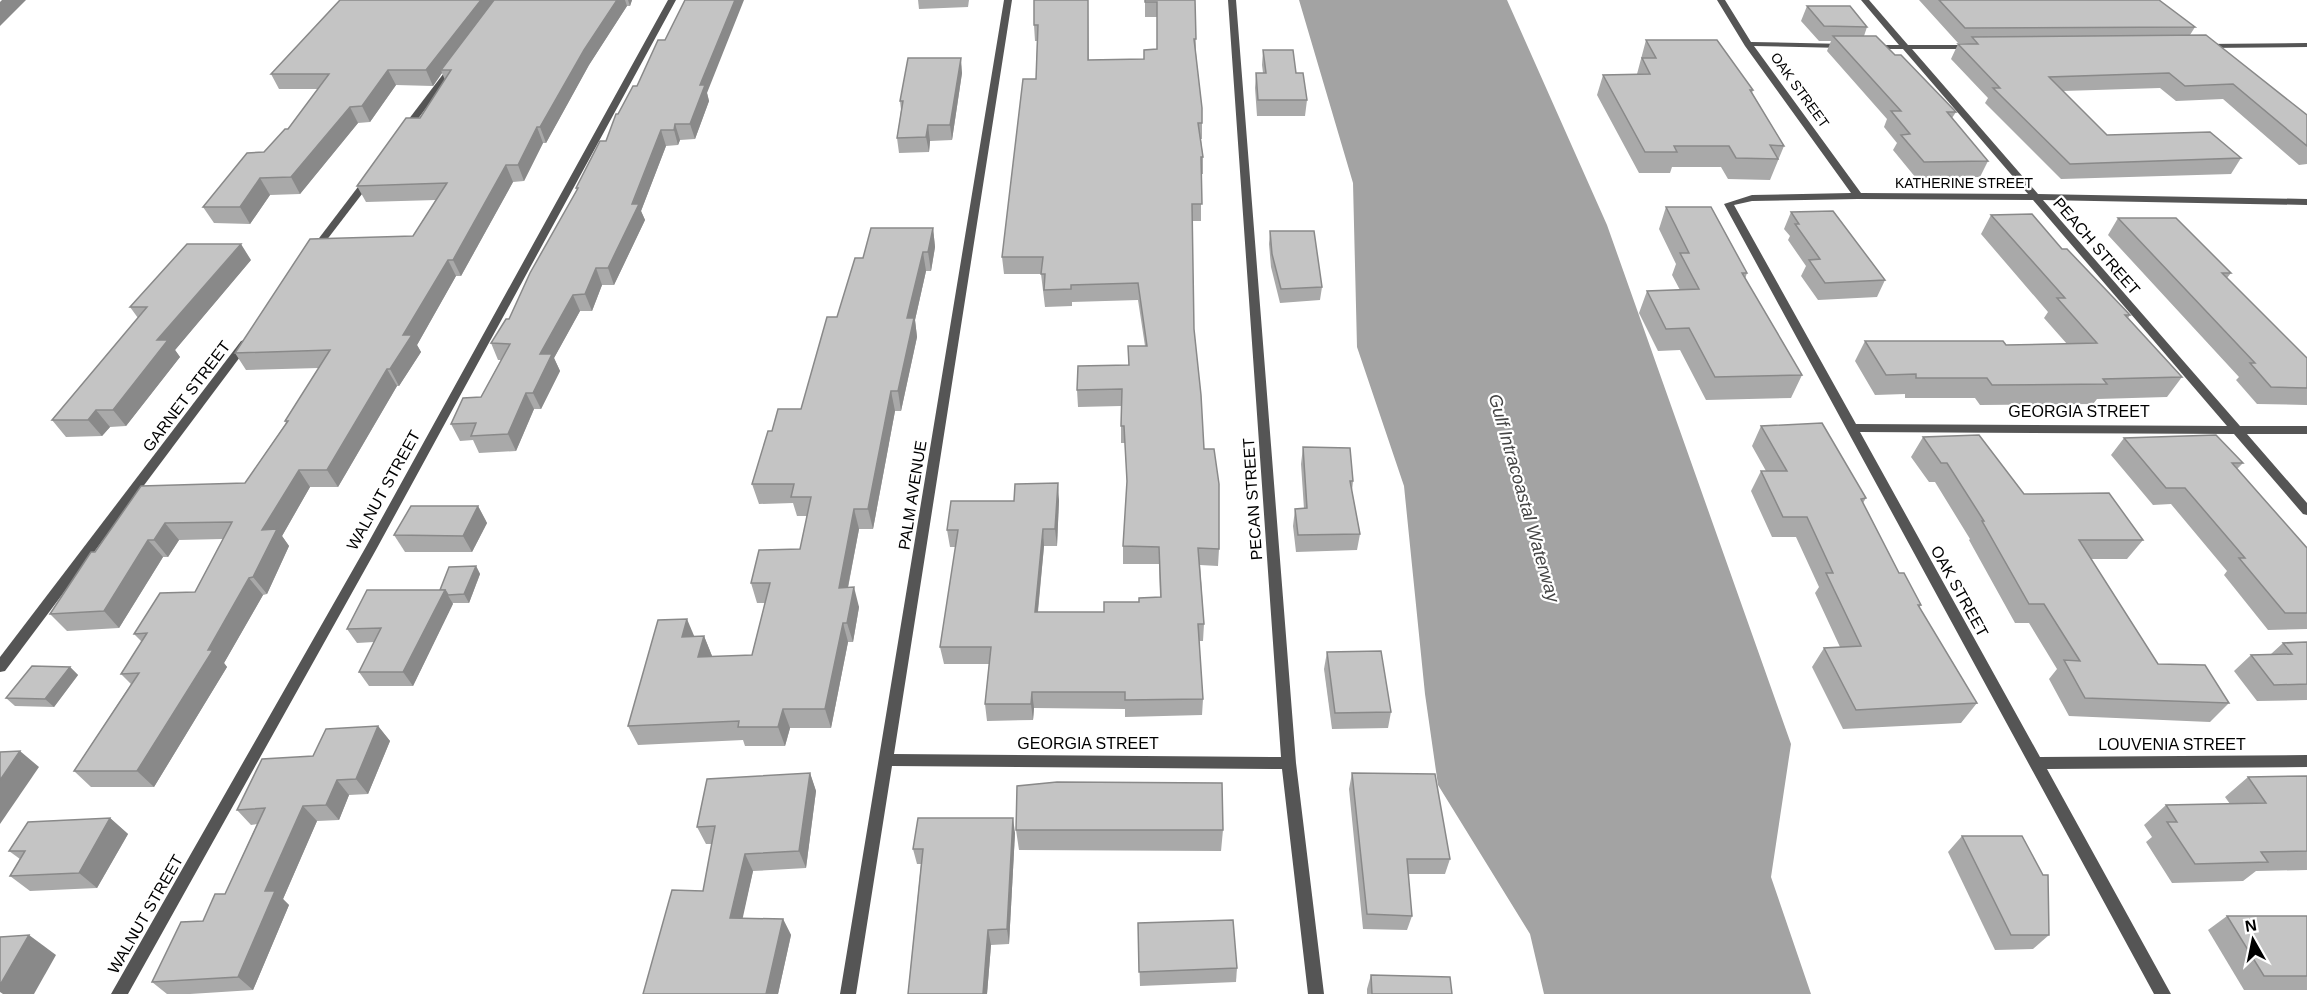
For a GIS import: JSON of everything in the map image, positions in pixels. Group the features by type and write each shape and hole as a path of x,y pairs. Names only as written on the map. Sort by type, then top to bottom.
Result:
{"street":[{"name":"WALNUT STREET","path":"119,994 370,548 672,0"},
{"name":"PALM AVENUE","path":"848,994 1008,0"},
{"name":"PECAN STREET","path":"1232,0 1288,763 1316,994"},
{"name":"OAK STREET","path":"1721,0 1748,44 1858,196"},
{"name":"PEACH STREET","path":"1865,0 2307,511"},
{"path":"1748,44 1850,46"},
{"path":"2201,46 2307,45"},
{"path":"1861,47 1977,47"},
{"path":"397,141 462,55"},
{"path":"303,265 376,169"},
{"name":"KATHERINE STREET","path":"1729,204 1752,198 1858,196 2307,202"},
{"name":"OAK STREET","path":"1729,204 2163,994"},
{"name":"GARNET STREET","path":"0,667 253,332"},
{"name":"GEORGIA STREET","path":"1851,428 2307,430"},
{"name":"GEORGIA STREET","path":"886,760 1288,763"},
{"name":"LOUVENIA STREET","path":"2037,763 2307,761"}],"water":[{"name":"Gulf Intracoastal Waterway","path":"1299,0 1507,0 1607,225 1791,744 1771,877 1811,994 1544,994 1530,934 1438,785 1425,694 1404,486 1357,347 1353,183"}],"building":[{"path":"340,0 481,0 426,70 388,70 362,106 350,107 291,177 260,178 240,207 203,207 247,153 264,152 285,129 288,129 329,74 271,74"},
{"path":"494,0 617,0 584,50 540,127 537,127 518,165 506,165 453,260 448,260 403,335 412,335 390,369 387,369 327,470 299,470 262,530 277,529 253,577 249,578 208,650 213,650 137,771 74,771 139,673 121,674 147,633 134,634 160,593 195,592 232,522 165,523 154,540 148,540 104,611 50,614 91,552 95,552 141,486 245,483 288,421 285,421 330,350 235,353 310,239 413,236 447,183 357,186 406,118 420,118 451,70 441,70"},
{"path":"685,0 735,0 700,85 705,85 690,124 675,124 674,130 661,130 632,204 639,204 608,268 596,268 585,294 573,295 540,354 552,354 533,393 526,393 508,434 471,436 476,423 451,424 463,398 481,397 510,344 491,343 506,319 509,319 530,273 578,188 576,188 600,141 606,141 616,114 633,86 637,86 658,40 665,40"},
{"path":"1034,0 1088,0 1088,60 1144,59 1144,50 1157,49 1157,2 1145,2 1145,0 1195,0 1196,39 1194,39 1202,108 1202,123 1198,123 1203,157 1201,157 1202,204 1192,204 1194,329 1204,449 1214,449 1219,484 1219,549 1198,548 1204,624 1198,624 1203,699 1125,700 1125,692 1032,692 1031,704 985,704 991,647 940,647 958,530 947,530 951,501 1014,501 1015,484 1058,483 1055,529 1043,529 1035,612 1104,612 1104,602 1139,602 1139,598 1161,597 1159,547 1123,546 1127,481 1124,426 1121,426 1122,389 1077,390 1078,366 1129,365 1128,346 1147,346 1138,283 1071,285 1071,289 1044,290 1045,274 1041,274 1043,257 1002,257 1023,79 1036,79 1038,25 1034,25"},
{"path":"1939,0 2159,0 2195,27 1965,28"},
{"path":"1807,6 1850,6 1867,27 1824,26"},
{"path":"2206,35 2307,115 2307,146 2233,84 2185,86 2169,73 2049,77 2107,135 2210,132 2241,158 2070,164 1993,88 2000,88 1958,44 1978,44 1972,37"},
{"path":"1833,36 1876,36 1895,55 1901,55 1956,112 1947,112 1988,161 1924,162 1901,135 1910,134 1891,111 1901,111"},
{"path":"1646,40 1717,40 1753,90 1750,90 1784,146 1770,145 1778,159 1736,158 1729,146 1674,146 1677,152 1645,152 1603,75 1650,74 1642,58 1656,58"},
{"path":"1263,50 1293,50 1296,73 1303,73 1307,100 1258,100 1256,73 1266,73"},
{"path":"908,58 961,58 950,125 928,125 926,137 897,138 903,101 900,101"},
{"path":"1666,207 1711,207 1747,273 1742,273 1802,375 1715,377 1689,328 1666,329 1647,291 1699,289 1680,253 1689,253"},
{"path":"1833,211 1885,280 1825,283 1809,260 1820,259 1795,224 1799,224 1791,212"},
{"path":"2032,214 2062,249 2067,249 2130,315 2125,315 2182,377 2103,379 2107,384 1992,385 1987,378 1916,378 1916,374 1886,375 1865,341 2003,341 2006,345 2097,343 2057,298 2065,298 1991,215"},
{"path":"2118,218 2176,218 2231,273 2222,273 2307,358 2307,388 2271,387 2250,363 2255,363"},
{"path":"871,228 933,228 928,252 923,252 907,318 914,318 898,391 891,391 868,509 854,509 839,588 854,587 847,623 843,623 825,709 783,709 778,727 738,727 739,721 628,726 658,620 687,619 682,637 704,636 698,657 752,655 770,583 751,583 759,550 800,549 811,497 791,497 794,484 752,484 768,431 772,431 778,409 801,409 827,317 837,317 855,258 863,258"},
{"path":"1270,231 1314,231 1322,287 1281,289 1272,254"},
{"path":"187,244 241,244 157,340 168,340 113,410 96,410 88,420 52,420 147,307 130,307"},
{"path":"1822,423 1866,498 1861,499 1899,573 1904,573 1921,605 1918,605 1977,703 1856,710 1824,648 1861,646 1826,573 1833,573 1807,517 1783,517 1761,471 1787,471 1761,426"},
{"path":"1979,435 2024,494 2109,493 2143,540 2079,540 2158,664 2205,665 2229,703 2085,698 2064,660 2080,661 2044,604 2029,604 1982,521 1984,521 1947,463 1941,463 1923,437"},
{"path":"2216,435 2243,463 2232,463 2307,548 2307,613 2285,613 2239,558 2245,558 2185,488 2166,488 2124,438"},
{"path":"1303,447 1350,448 1353,481 1350,481 1360,534 1298,535 1295,509 1307,508"},
{"path":"411,506 478,506 463,536 394,535"},
{"path":"476,566 464,594 448,595 445,590 440,590 449,567"},
{"path":"367,590 445,590 403,672 359,672 381,628 347,629"},
{"path":"2307,642 2307,684 2274,685 2251,655 2292,654 2283,643"},
{"path":"1381,651 1391,712 1335,713 1327,652"},
{"path":"32,666 70,667 45,699 6,698"},
{"path":"378,726 356,779 337,780 326,805 303,806 265,891 275,891 238,977 152,982 181,922 203,921 215,894 225,894 265,808 237,810 262,759 313,756 326,729"},
{"path":"20,751 0,780 0,752"},
{"path":"810,773 799,851 745,854 730,918 783,919 766,994 643,994 672,890 703,891 715,826 697,827 707,779"},
{"path":"1352,773 1435,774 1450,859 1407,859 1412,916 1367,914"},
{"path":"2307,776 2307,851 2261,852 2268,862 2195,864 2167,822 2177,822 2166,805 2266,803 2248,777"},
{"path":"1057,782 1222,783 1223,830 1016,830 1017,786"},
{"path":"110,818 79,873 10,876 25,851 9,851 28,822"},
{"path":"918,818 1013,818 1007,929 988,930 983,994 908,994 923,849 913,849"},
{"path":"1962,836 2022,836 2043,875 2048,875 2049,935 2011,935"},
{"path":"2227,916 2307,916 2307,976 2264,976"},
{"path":"1233,920 1237,968 1139,972 1138,923"},
{"path":"29,935 0,985 0,937"},
{"path":"1371,975 1450,977 1452,994 1372,994"}]}
